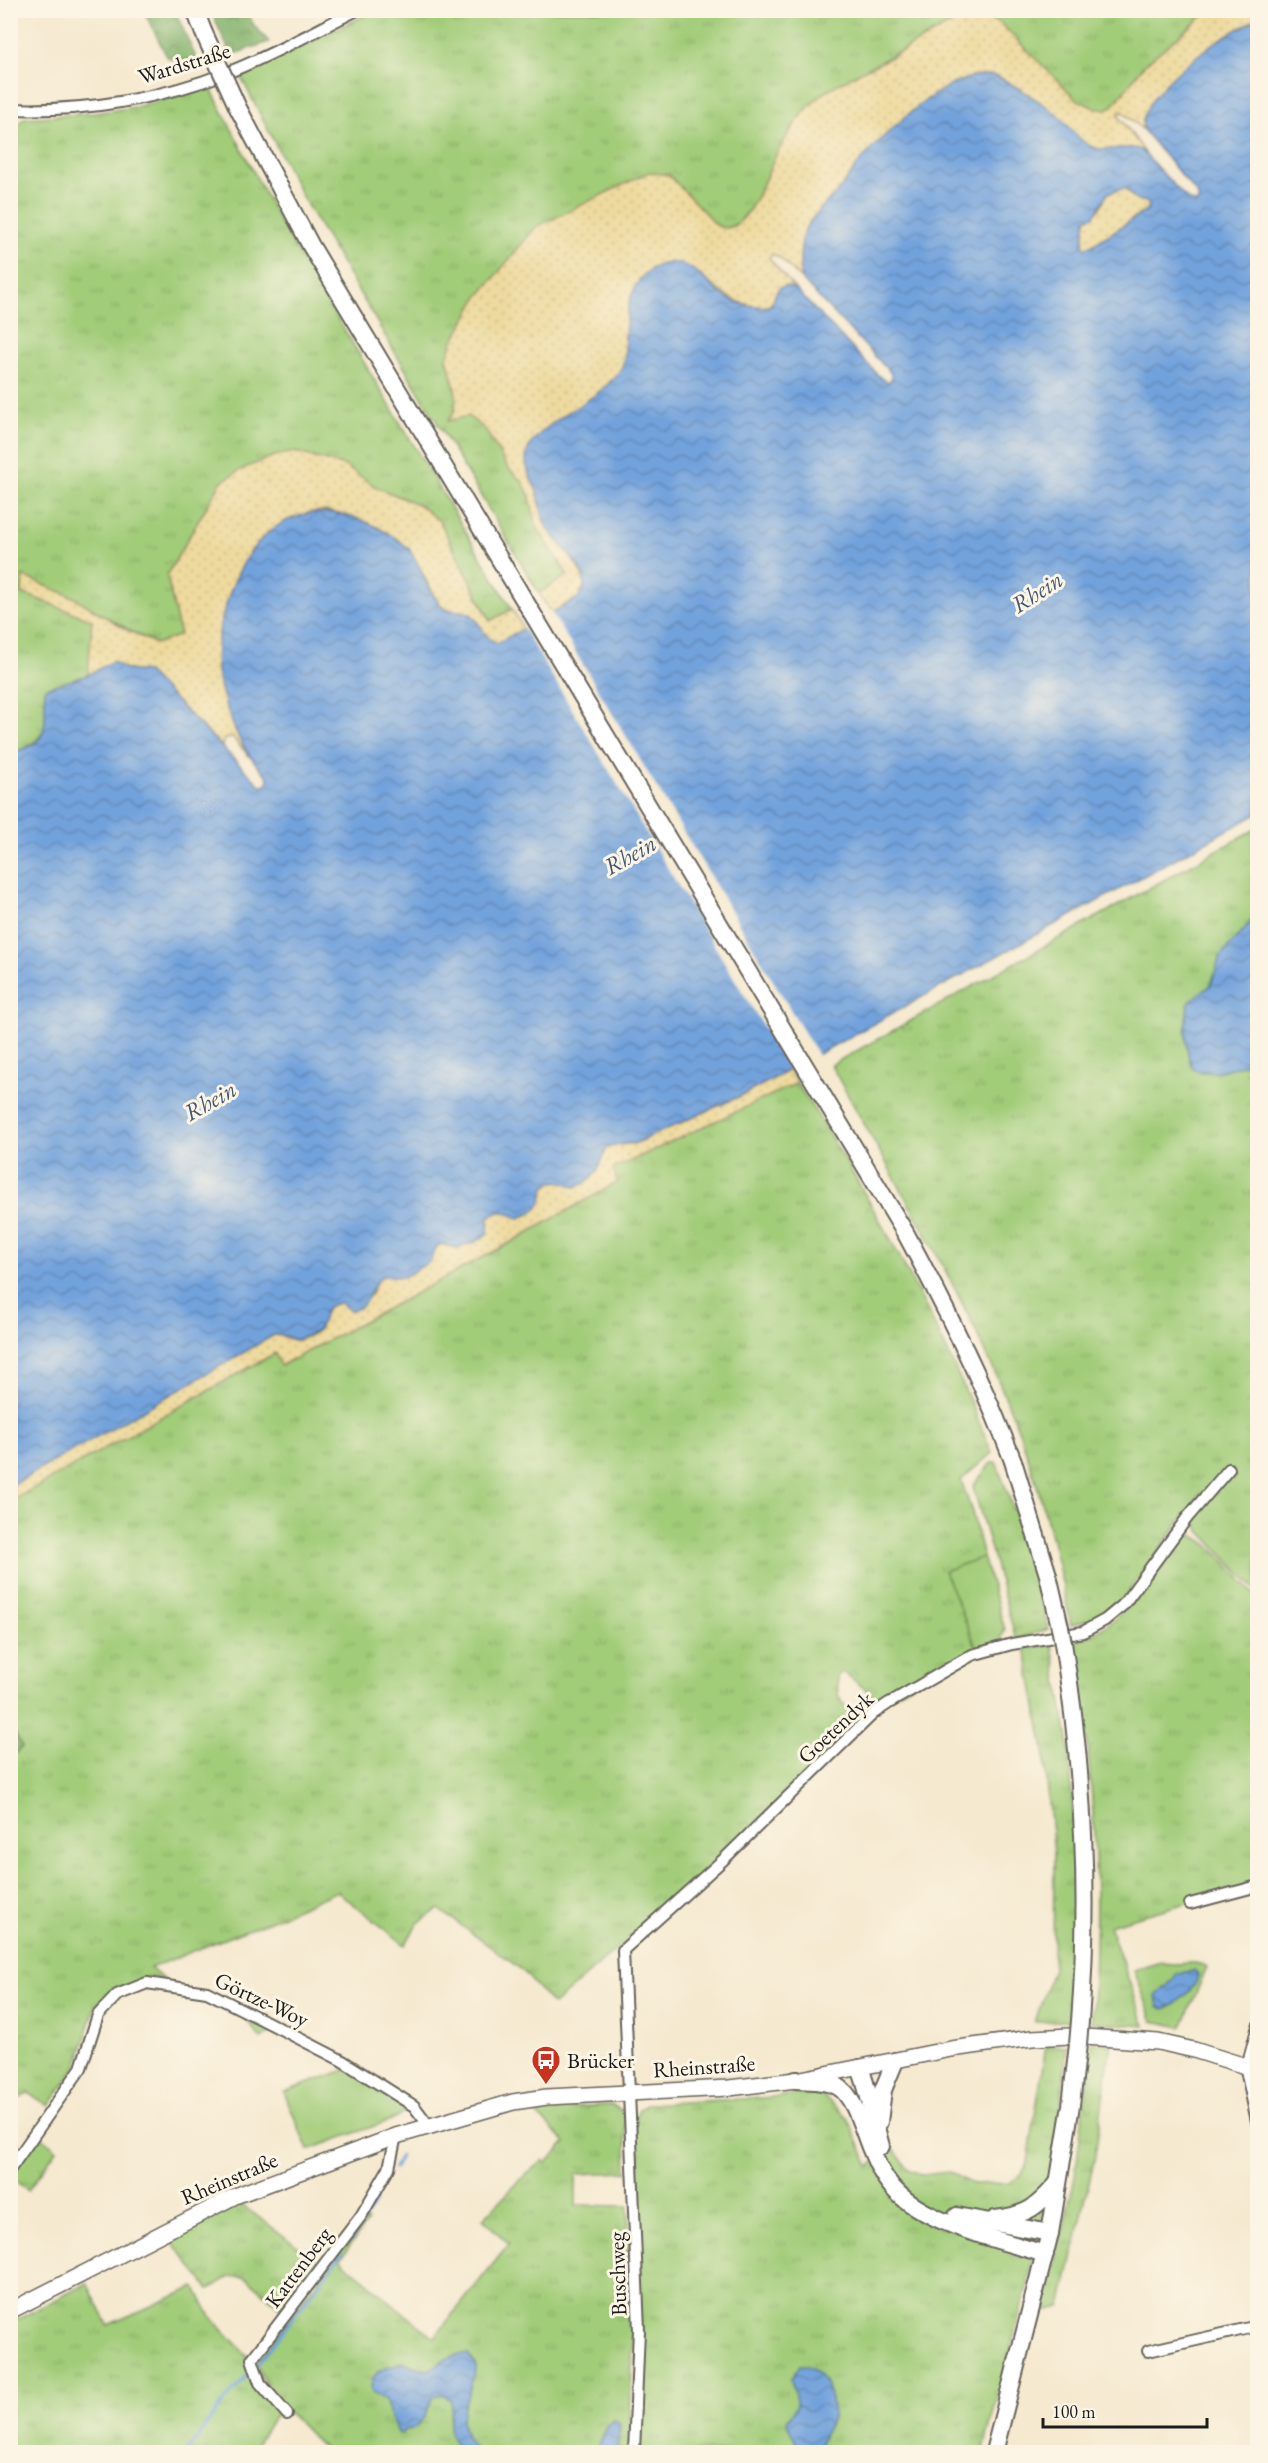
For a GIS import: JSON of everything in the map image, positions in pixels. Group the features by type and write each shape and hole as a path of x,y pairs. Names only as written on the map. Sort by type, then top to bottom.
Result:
{"main road":[{"path":"195,10 238,108 311,246 906,1234 960,1335 993,1408 1013,1461 1048,1575 1062,1635 1078,1744 1084,1826 1086,1908 1078,2044 1059,2182 1045,2254 994,2452"},
{"name":"Rheinstraße","path":"10,2311 235,2196 396,2136 513,2102 547,2097 729,2088 796,2080 992,2043 1070,2036 1158,2042 1252,2067"},
{"path":"880,2144 879,2118 883,2090 895,2061"},
{"path":"860,2068 867,2085 871,2113 887,2166 900,2186 917,2201 938,2212 1050,2233"},
{"path":"860,2068 858,2085 865,2131"},
{"path":"796,2080 836,2086 849,2099 885,2178 916,2208 945,2221 1045,2254"},
{"path":"980,2220 1016,2216 1031,2210 1059,2182"}],"street":[{"name":"Wardstraße","path":"10,109 80,107 134,99 180,88 229,73 357,10"},
{"name":"Goetendyk","path":"629,2094 623,1950 723,1860 874,1713 972,1655 1012,1644 1083,1632 1114,1613 1194,1509 1229,1469"},
{"path":"1190,1904 1257,1886"},
{"name":"Görtze-Woy","path":"10,2169 81,2068 98,2015 117,1995 147,1983 207,1992 270,2023 341,2060 414,2106 429,2126"},
{"path":"1257,2026 1252,2067 1246,2077 1257,2126"},
{"name":"Buschweg","path":"629,2094 639,2330 634,2452"},
{"name":"Kattenberg","path":"287,2414 260,2383 252,2359 361,2216 389,2168 396,2136"},
{"path":"1148,2351 1257,2326"}],"green space":[{"path":"144,11 179,11 176,13 201,69 167,57"},
{"path":"211,11 248,11 253,24 269,42 231,55"},
{"path":"374,11 1209,11 1144,65 1113,106 1104,110 1076,99 1000,23 975,15 955,22 842,82 776,156 754,204 738,223 725,229 716,225 669,175 462,327 447,358 456,393 455,410 449,420 468,416 485,429 508,468 523,482 530,497 536,526 568,576 539,593 304,200 240,75"},
{"path":"210,87 279,221 512,609 491,621 440,522 419,505 376,487 344,466 295,452 221,482 167,575 180,635 157,644 75,599 23,577 22,593 93,620 88,675 45,688 47,718 43,731 30,745 11,752 11,131 24,118 96,113 136,107"},
{"path":"1257,828 1257,1591 1201,1532 1193,1519 1195,1512 1210,1492 1201,1493 1121,1602 1101,1616 1071,1625 1053,1543 1038,1490 1021,1437 992,1366 927,1235 831,1065"},
{"path":"797,1083 852,1172 903,1263 950,1357 992,1453 961,1480 983,1557 945,1572 977,1648 882,1702 843,1672 837,1676 838,1696 858,1724 721,1857 553,2005 523,1971 439,1909 418,1923 405,1945 337,1891 267,1922 150,1968 164,1980 149,1977 113,1992 95,2007 77,2066 49,2106 29,2093 11,2103 11,1501 276,1353 281,1366 515,1240 617,1182 612,1169"},
{"path":"996,1462 1015,1513 1049,1629 1016,1639 973,1486 991,1463"},
{"path":"1188,1533 1216,1552 1257,1598 1257,1883 1109,1925 1145,2026 1091,2022 1094,1994 1096,1870 1088,1756 1074,1641 1091,1635 1121,1613 1148,1581 1181,1534"},
{"path":"983,1557 1005,1630 999,1643 977,1648 944,1571"},
{"path":"1052,1645 1069,1745 1075,1851 1075,1912 1069,2021 1035,2022 1053,1968 1054,1854 1044,1750 1025,1647"},
{"path":"11,1733 15,1733 22,1747 11,1758"},
{"path":"1161,1962 1167,1964 1196,1963 1207,1967 1182,2027 1153,2021 1134,1970"},
{"path":"243,2015 274,2030 261,2039"},
{"path":"1092,2042 1111,2044 1094,2161 1061,2307 1044,2311 1075,2177"},
{"path":"1046,2045 1067,2046 1057,2144 1027,2287 983,2452 638,2452 635,2117 639,2109 648,2104 777,2097 810,2092 824,2097 847,2117 869,2166 893,2148 908,2169 923,2175 949,2172 973,2184 1010,2183 1021,2176 1028,2161"},
{"path":"348,2069 388,2095 407,2111 396,2118 308,2150 284,2092"},
{"path":"611,2105 620,2109 625,2118 627,2172 576,2174 576,2205 628,2206 633,2331 629,2452 327,2452 278,2399 256,2362 363,2219 367,2222 340,2259 434,2338 509,2244 483,2219 524,2176 543,2160 546,2163 566,2143 532,2109"},
{"path":"39,2134 57,2150 28,2190 11,2176"},
{"path":"239,2203 321,2263 285,2312 242,2276 232,2277 209,2289 169,2238"},
{"path":"87,2283 108,2325 195,2287 212,2318 249,2358 279,2410 251,2452 11,2452 11,2323"}],"sand":[{"path":"1209,11 1257,11 1257,18 1212,45 1170,81 1153,99 1142,127 1144,131 1122,111 1118,115 1146,154 1133,148 1104,150 1090,146 1077,137 1049,108 1003,79 985,75 965,79 944,89 901,121 854,169 799,267 801,279 779,257 772,254 769,258 795,289 790,287 776,292 773,302 768,306 738,302 721,292 697,272 649,270 632,294 626,321 624,359 621,369 593,397 535,439 528,473 538,494 544,522 578,567 585,584 578,598 551,613 539,593 568,575 536,526 530,497 523,482 508,468 485,429 468,416 448,421 455,410 456,393 447,358 452,343 478,297 536,227 649,172 669,175 716,225 726,228 736,224 753,204 785,139 812,103 842,82 966,16 979,16 1000,23 1076,99 1104,110 1113,106 1144,65"},
{"path":"1125,188 1136,200 1147,201 1149,207 1147,210 1093,245 1086,247 1083,245 1086,219 1099,210 1108,193"},
{"path":"295,452 345,466 376,487 419,505 440,522 490,621 512,609 524,629 497,643 492,641 471,615 440,605 409,548 379,528 359,519 327,511 310,512 270,532 253,548 234,582 222,620 218,643 218,672 236,730 249,756 233,738 224,739 222,746 147,672 127,670 113,661 88,675 92,620 22,593 23,576 75,598 127,630 156,644 180,635 167,575 221,482 240,470 274,456"},
{"path":"789,1070 797,1083 613,1169 618,1182 515,1240 280,1366 275,1353 11,1501 10,1486 274,1335 296,1340 307,1337 320,1328 324,1313 330,1305 341,1303 349,1310 371,1295 375,1284 382,1276 391,1276 440,1244 457,1248 488,1233 489,1217 502,1211 515,1217 551,1182 561,1180 575,1187 588,1181 596,1172 606,1147 634,1144 747,1093"}],"water":[{"name":"Rhein","path":"1257,18 1257,814 747,1093 633,1144 607,1147 596,1172 588,1181 575,1187 561,1182 546,1185 543,1198 531,1213 519,1218 504,1212 493,1214 489,1217 488,1233 476,1242 457,1248 440,1244 434,1250 431,1261 404,1277 382,1276 377,1280 365,1302 356,1309 349,1310 341,1303 329,1307 317,1331 296,1340 274,1335 11,1486 10,752 34,744 40,737 45,720 45,688 88,675 113,661 127,670 147,672 260,785 267,784 268,777 244,748 229,715 219,681 216,652 226,604 242,566 258,544 276,527 296,517 319,513 344,515 370,524 397,539 412,554 432,593 445,610 470,614 492,640 497,643 503,640 578,598 585,586 577,564 546,525 538,495 528,471 527,453 537,436 548,426 602,389 622,367 625,357 628,306 642,276 662,264 680,263 694,270 727,298 758,307 771,304 779,288 785,286 795,289 882,379 888,382 892,378 890,372 801,279 800,268 802,240 807,225 862,159 887,133 919,105 955,83 972,77 995,76 1046,106 1088,145 1101,149 1134,148 1141,150 1187,199 1195,203 1198,201 1198,195 1144,131 1143,119 1149,105 1173,76 1218,41","holes":["1125,188 1136,200 1147,202 1149,207 1147,210 1093,245 1086,247 1083,245 1086,219 1094,216 1108,193"]},
{"path":"1257,915 1257,1060 1216,1071 1193,1069 1186,1036 1189,1002 1211,985 1220,956"},
{"path":"1194,1971 1198,1975 1197,1980 1185,1996 1163,2009 1158,2006 1156,1996 1177,1973"},
{"path":"460,2354 468,2354 476,2365 462,2419 468,2440 477,2452 460,2452 456,2446 449,2429 451,2403 441,2394 432,2397 429,2408 419,2424 404,2430 402,2434 397,2433 385,2400 371,2391 371,2384 376,2374 384,2368 402,2362 416,2368 430,2370 443,2360"},
{"path":"800,2365 808,2366 820,2375 832,2404 832,2417 821,2443 822,2452 800,2452 788,2425 787,2421 797,2405 791,2379"},
{"path":"614,2420 618,2421 620,2426 617,2452 594,2452 608,2426"}],"pier":[{"path":"550,610 819,1057 791,1072 522,626"}],"waterway":[{"path":"394,2168 400,2156"},
{"path":"351,2240 376,2200"},
{"path":"258,2364 342,2253"},
{"path":"187,2452 216,2412 250,2372"}],"place":[{"name":"Brücker","path":"546,2086"}]}
